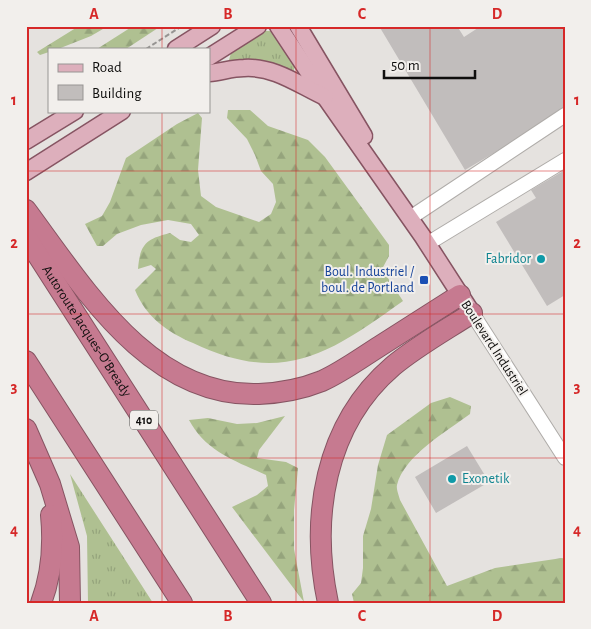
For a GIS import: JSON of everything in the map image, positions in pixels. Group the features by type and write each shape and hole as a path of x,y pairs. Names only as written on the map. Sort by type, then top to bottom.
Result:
{"highway":[{"path":"26,210 85,289 139,347 154,360 178,375 225,392 254,394 279,392 298,389 323,380 460,295"},
{"name":"Autoroute Jacques-O'Bready","path":"26,237 261,603"},
{"path":"328,603 322,557 321,516 328,472 342,432 363,398 392,367 472,313"},
{"path":"26,361 182,603"},
{"path":"26,429 54,496 69,547 70,603"},
{"path":"36,450 49,503 53,539 50,574 41,603"}],"main road":[{"path":"178,48 212,26"},
{"path":"210,56 258,26"},
{"name":"Boulevard Industriel","path":"278,26 410,218 472,313"},
{"name":"Boulevard Industriel","path":"298,26 338,91 410,218"},
{"path":"210,73 244,68 264,69 282,75 325,97"},
{"path":"26,141 73,112"},
{"path":"26,172 120,112"}],"street":[{"path":"410,218 565,115"},
{"path":"425,241 565,160"},
{"name":"Boulevard Industriel","path":"472,313 565,458"}],"path":[{"path":"148,48 182,26"}],"green space":[{"path":"79,26 108,26 91,36 61,48 48,48 48,52 40,55 37,52"},
{"path":"133,26 161,26 128,48 99,48"},
{"path":"265,31 273,33 295,66 293,72 232,63 229,60 231,53"},
{"path":"228,110 250,110 268,126 308,140 325,157 389,245 389,256 382,269 403,301 352,336 328,349 304,358 279,363 253,362 225,356 175,334 151,316 135,290 156,269 151,265 138,269 140,254 150,240 170,233 180,240 191,242 199,235 191,224 168,220 141,225 117,234 103,246 97,246 85,224 102,216 110,202 126,158 177,124 198,113 202,118 198,170 201,196 216,207 259,222 271,214 276,202 273,184 261,171 247,139 227,118"},
{"path":"450,397 471,406 470,414 417,454 401,474 397,487 400,500 447,586 495,568 562,558 565,559 565,603 354,603 352,594 361,583 363,536 371,509 378,465 387,435 431,403"},
{"path":"285,416 259,450 257,458 286,462 298,468 294,510 294,549 304,602 232,507 257,495 268,486 266,475 233,460 213,448 196,431 189,420 208,418 237,424 257,423"},
{"path":"70,474 153,603 88,603 87,536"}],"building":[{"path":"379,26 457,26 464,37 481,26 565,26 565,111 465,170"},
{"name":"Fabridor","path":"565,170 565,295 547,306 496,222 536,198 531,190"},
{"name":"Exonetik","path":"467,446 489,482 436,513 415,477"}],"place":[{"name":"Fabridor","path":"541,259"},
{"name":"Boul. Industriel / boul. de Portland","path":"424,280"},
{"name":"Exonetik","path":"452,479"}]}
